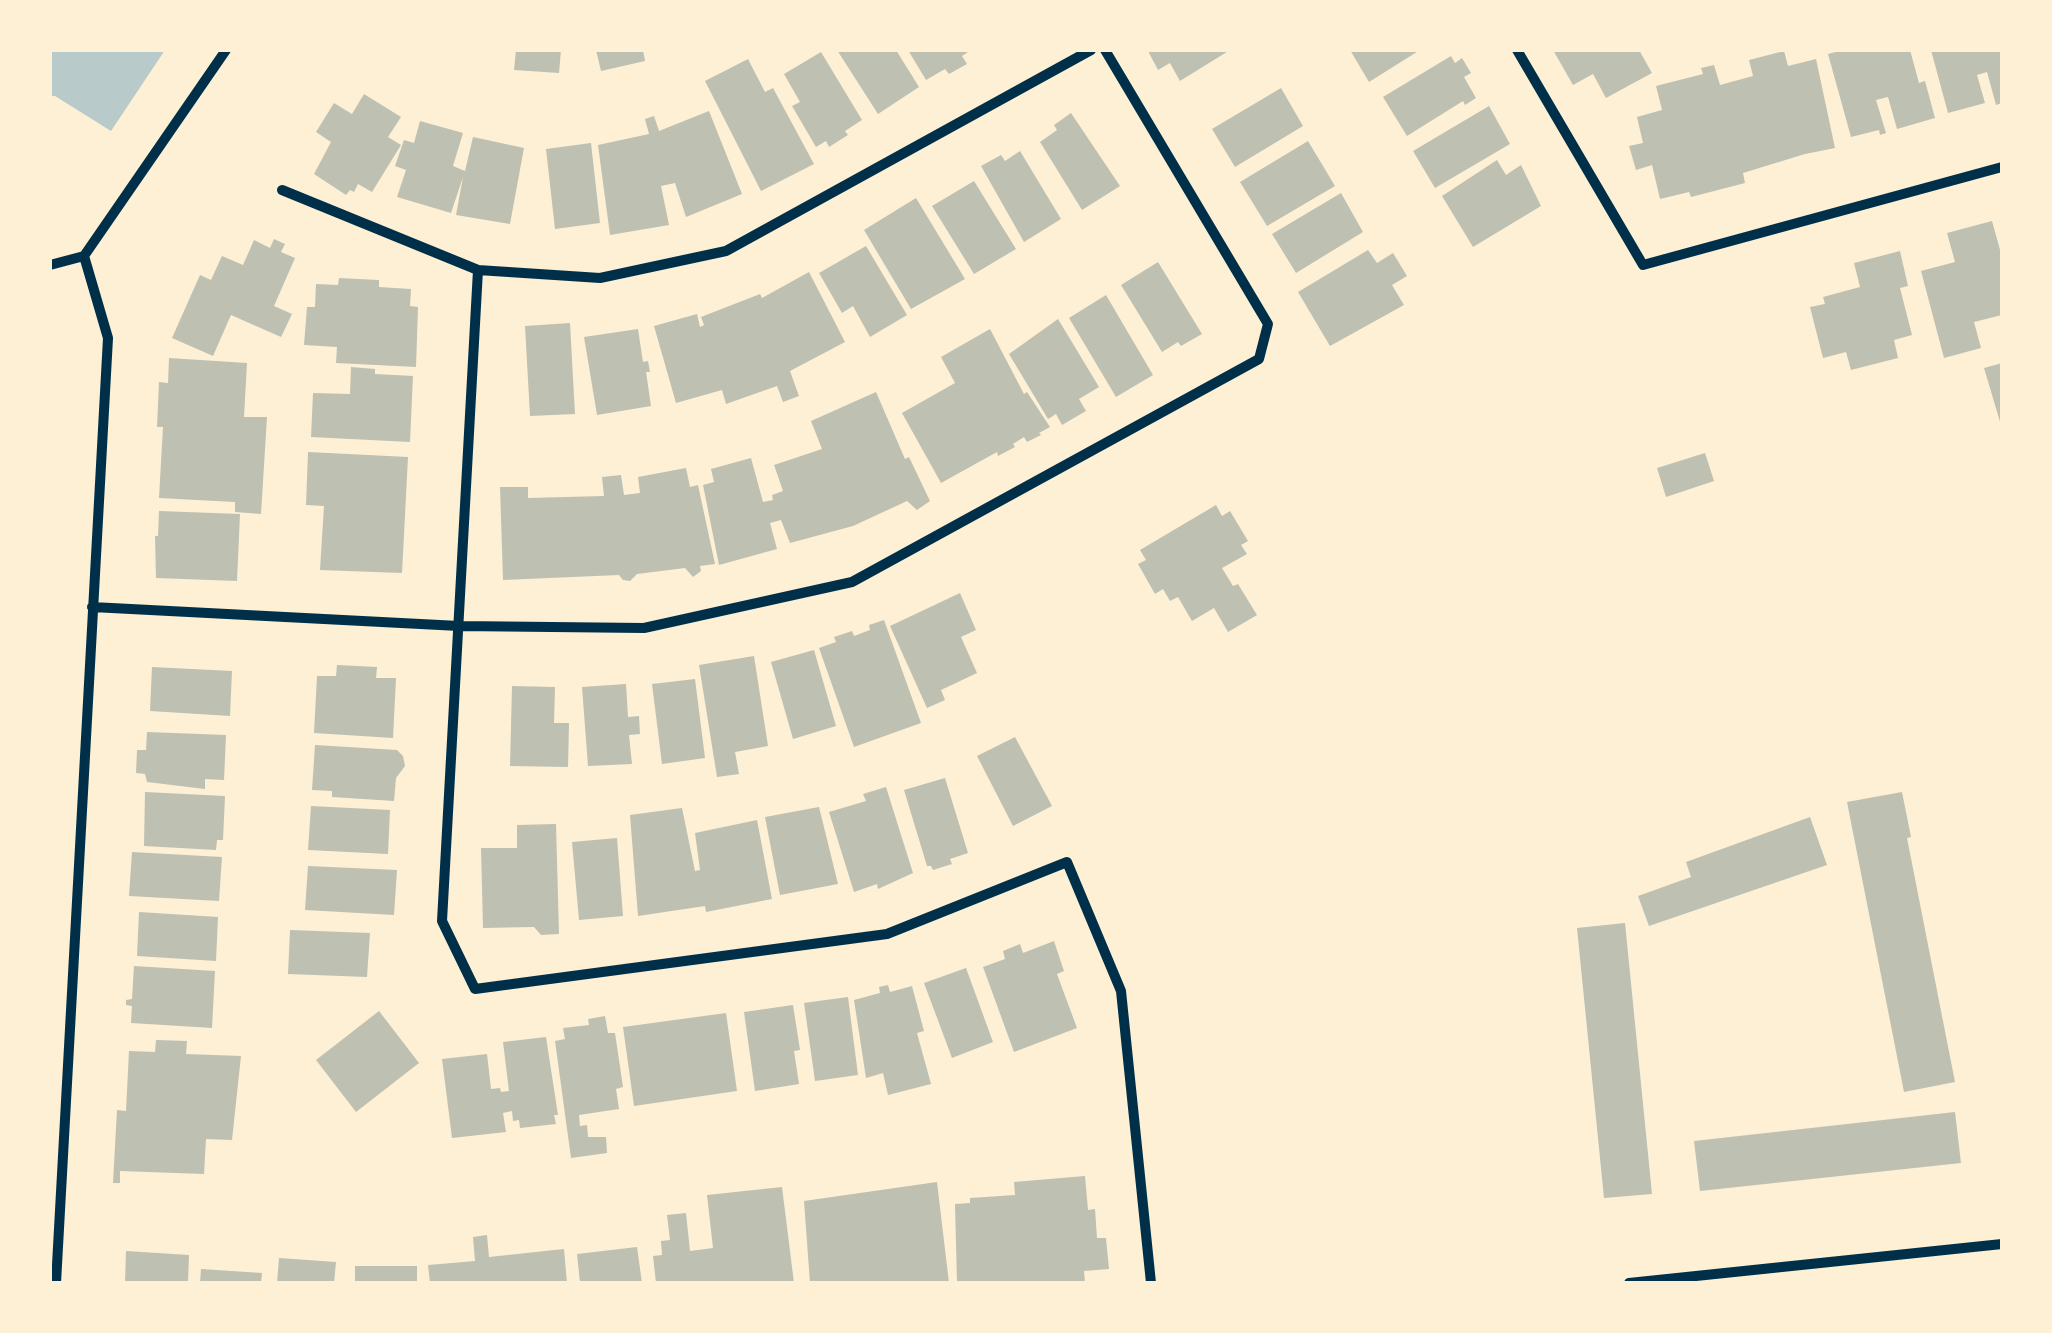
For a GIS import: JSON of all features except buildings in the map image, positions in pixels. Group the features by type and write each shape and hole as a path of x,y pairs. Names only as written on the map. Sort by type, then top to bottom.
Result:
{"street":[{"path":"50,265 84,256 226,50"},
{"path":"282,190 478,270 600,278 726,251 1091,50"},
{"path":"92,606 459,626 644,628 852,582 1259,359 1268,324 1105,50"},
{"path":"1517,50 1643,264 2002,166"},
{"path":"56,1283 108,338 84,256"},
{"path":"478,270 442,921 475,990 887,934 1068,862 1121,991 1152,1283"},
{"path":"1629,1283 2002,1244"}],"shaded area":[{"path":"50,50 165,50 111,131 50,96"}]}
